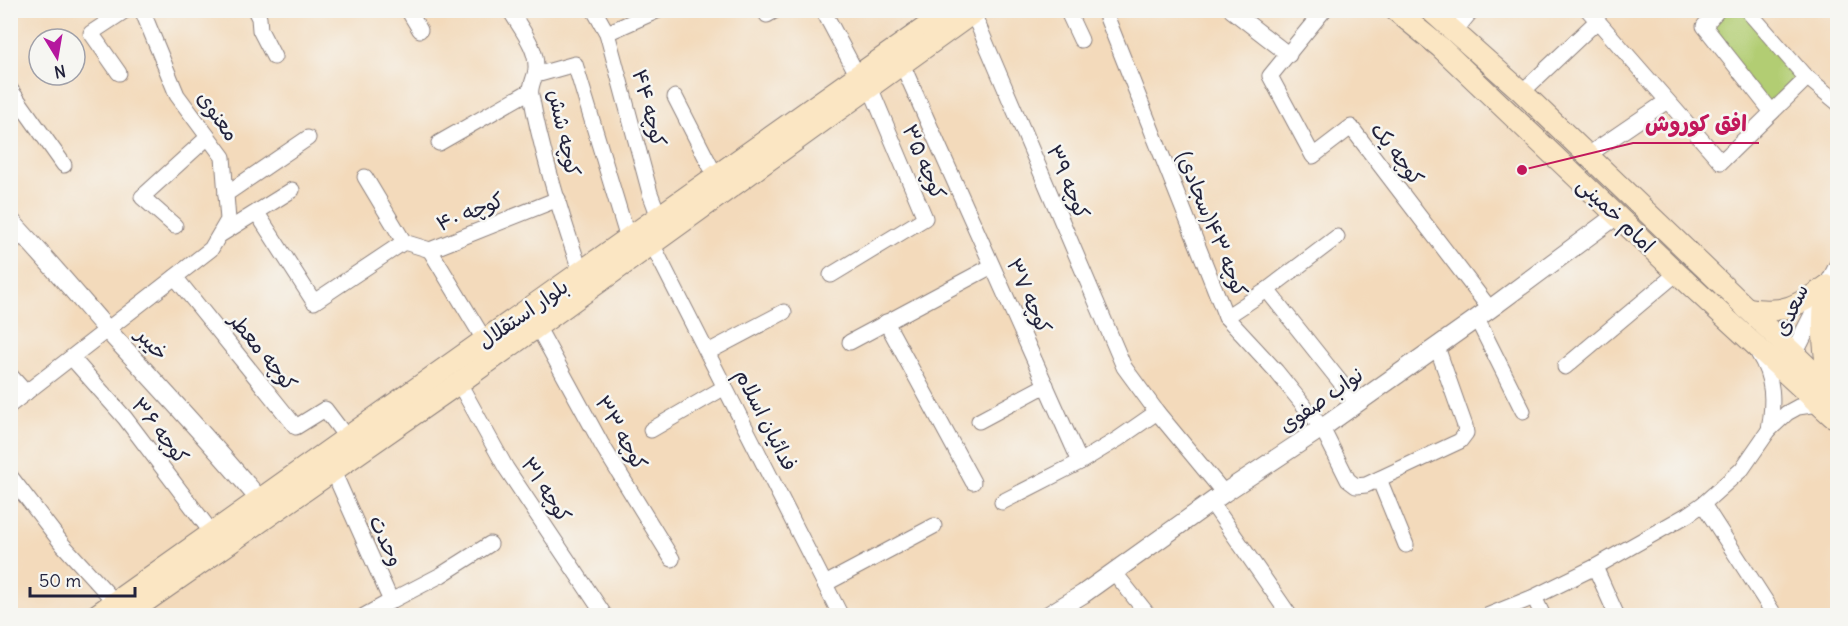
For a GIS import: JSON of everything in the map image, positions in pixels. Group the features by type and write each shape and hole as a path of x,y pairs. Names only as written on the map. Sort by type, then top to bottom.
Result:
{"main road":[{"name":"بلوار استقلال","path":"126,611 212,533 581,273 646,232 864,81 950,10"},
{"name":"امام خمینی","path":"1395,10 1440,47 1750,340 1790,363"},
{"name":"امام خمینی","path":"1430,10 1522,92 1746,308 1790,363 1829,397 1832,416 1838,418"},
{"name":"بلوار استقلال","path":"95,615 126,611 333,471 537,326 646,232 716,177 864,81 902,64 975,12"},
{"path":"1746,308 1766,312 1788,308 1827,286"},
{"path":"1827,286 1822,310 1823,347 1829,397"}],"street":[{"path":"119,73 91,33 126,10"},
{"name":"معنوی","path":"142,10 177,95 223,158 228,220 215,242"},
{"path":"255,10 259,18 260,30 274,57"},
{"path":"408,10 420,30"},
{"name":"کوچه شش","path":"510,10 536,56 536,75 530,91 568,236 581,273"},
{"name":"کوچه ۴۴","path":"594,10 607,33 650,193 646,232"},
{"path":"607,33 659,10"},
{"path":"823,10 864,81"},
{"path":"1067,10 1081,40"},
{"path":"1231,10 1288,55 1324,10"},
{"path":"1455,31 1472,10"},
{"path":"1718,10 1704,26 1772,112"},
{"path":"1747,10 1807,78 1838,103"},
{"name":"کوچه ۴۳(سجادی)","path":"1106,11 1226,317 1322,428 1348,480 1356,486 1366,485 1379,479"},
{"name":"کوچه ۳۹","path":"975,12 1124,367 1217,497 1290,615"},
{"path":"1522,92 1592,16 1720,162 1807,78"},
{"name":"کوچه یک","path":"1288,55 1270,76 1313,156 1350,127 1483,314"},
{"path":"536,75 576,64 646,232"},
{"name":"کوچه ۳۷","path":"902,64 1080,462"},
{"name":"کوچه ۳۵","path":"831,275 925,218 864,81"},
{"path":"10,89 64,165"},
{"path":"439,143 530,91"},
{"path":"675,97 716,177"},
{"path":"1588,155 1667,101"},
{"path":"175,226 142,197 208,137"},
{"path":"226,194 308,138"},
{"path":"365,177 404,242 430,250"},
{"path":"10,405 175,277 215,242 292,190"},
{"name":"کوچه ۴۰","path":"485,341 430,250 558,200"},
{"path":"256,213 314,302 404,242"},
{"name":"نواب صفوی","path":"1047,615 1083,594 1217,497 1322,428 1483,314 1617,215"},
{"name":"خیبر","path":"10,220 17,239 108,330 207,438 259,500"},
{"name":"فدائیان اسلام","path":"646,232 839,615"},
{"path":"1226,317 1267,290 1337,237"},
{"path":"850,342 992,266"},
{"name":"سعدی","path":"1790,363 1838,266"},
{"path":"1565,367 1677,273"},
{"name":"کوچه معطر","path":"175,277 296,427 325,409 347,438"},
{"path":"1267,290 1357,403"},
{"path":"708,352 784,312"},
{"path":"1483,314 1523,411"},
{"path":"886,322 973,482"},
{"name":"کوچه ۳۳","path":"537,326 602,445 672,559"},
{"path":"1750,340 1763,361 1771,382 1773,404 1769,430"},
{"path":"1406,545 1379,479 1460,441 1466,433 1437,347"},
{"name":"کوچه ۳۶","path":"72,358 124,418 212,533"},
{"path":"10,375 26,393"},
{"name":"کوچه ۳۱","path":"459,383 506,468 605,615"},
{"path":"979,421 1046,385"},
{"path":"651,430 725,387"},
{"path":"1486,615 1534,597 1595,567 1703,504 1742,469 1769,430 1787,413 1829,397"},
{"path":"1002,502 1080,462 1157,412"},
{"name":"وحدت","path":"333,471 391,601 364,615"},
{"path":"10,476 63,544 126,611"},
{"path":"1703,504 1770,613"},
{"path":"825,584 934,526"},
{"path":"391,601 441,575 489,544"},
{"path":"1595,567 1617,615"},
{"path":"1114,572 1149,615"},
{"path":"1534,597 1543,615"}],"green space":[{"path":"1718,11 1747,11 1803,74 1772,112 1704,26"}],"place":[{"name":"افق کوروش","path":"1522,170"}]}
